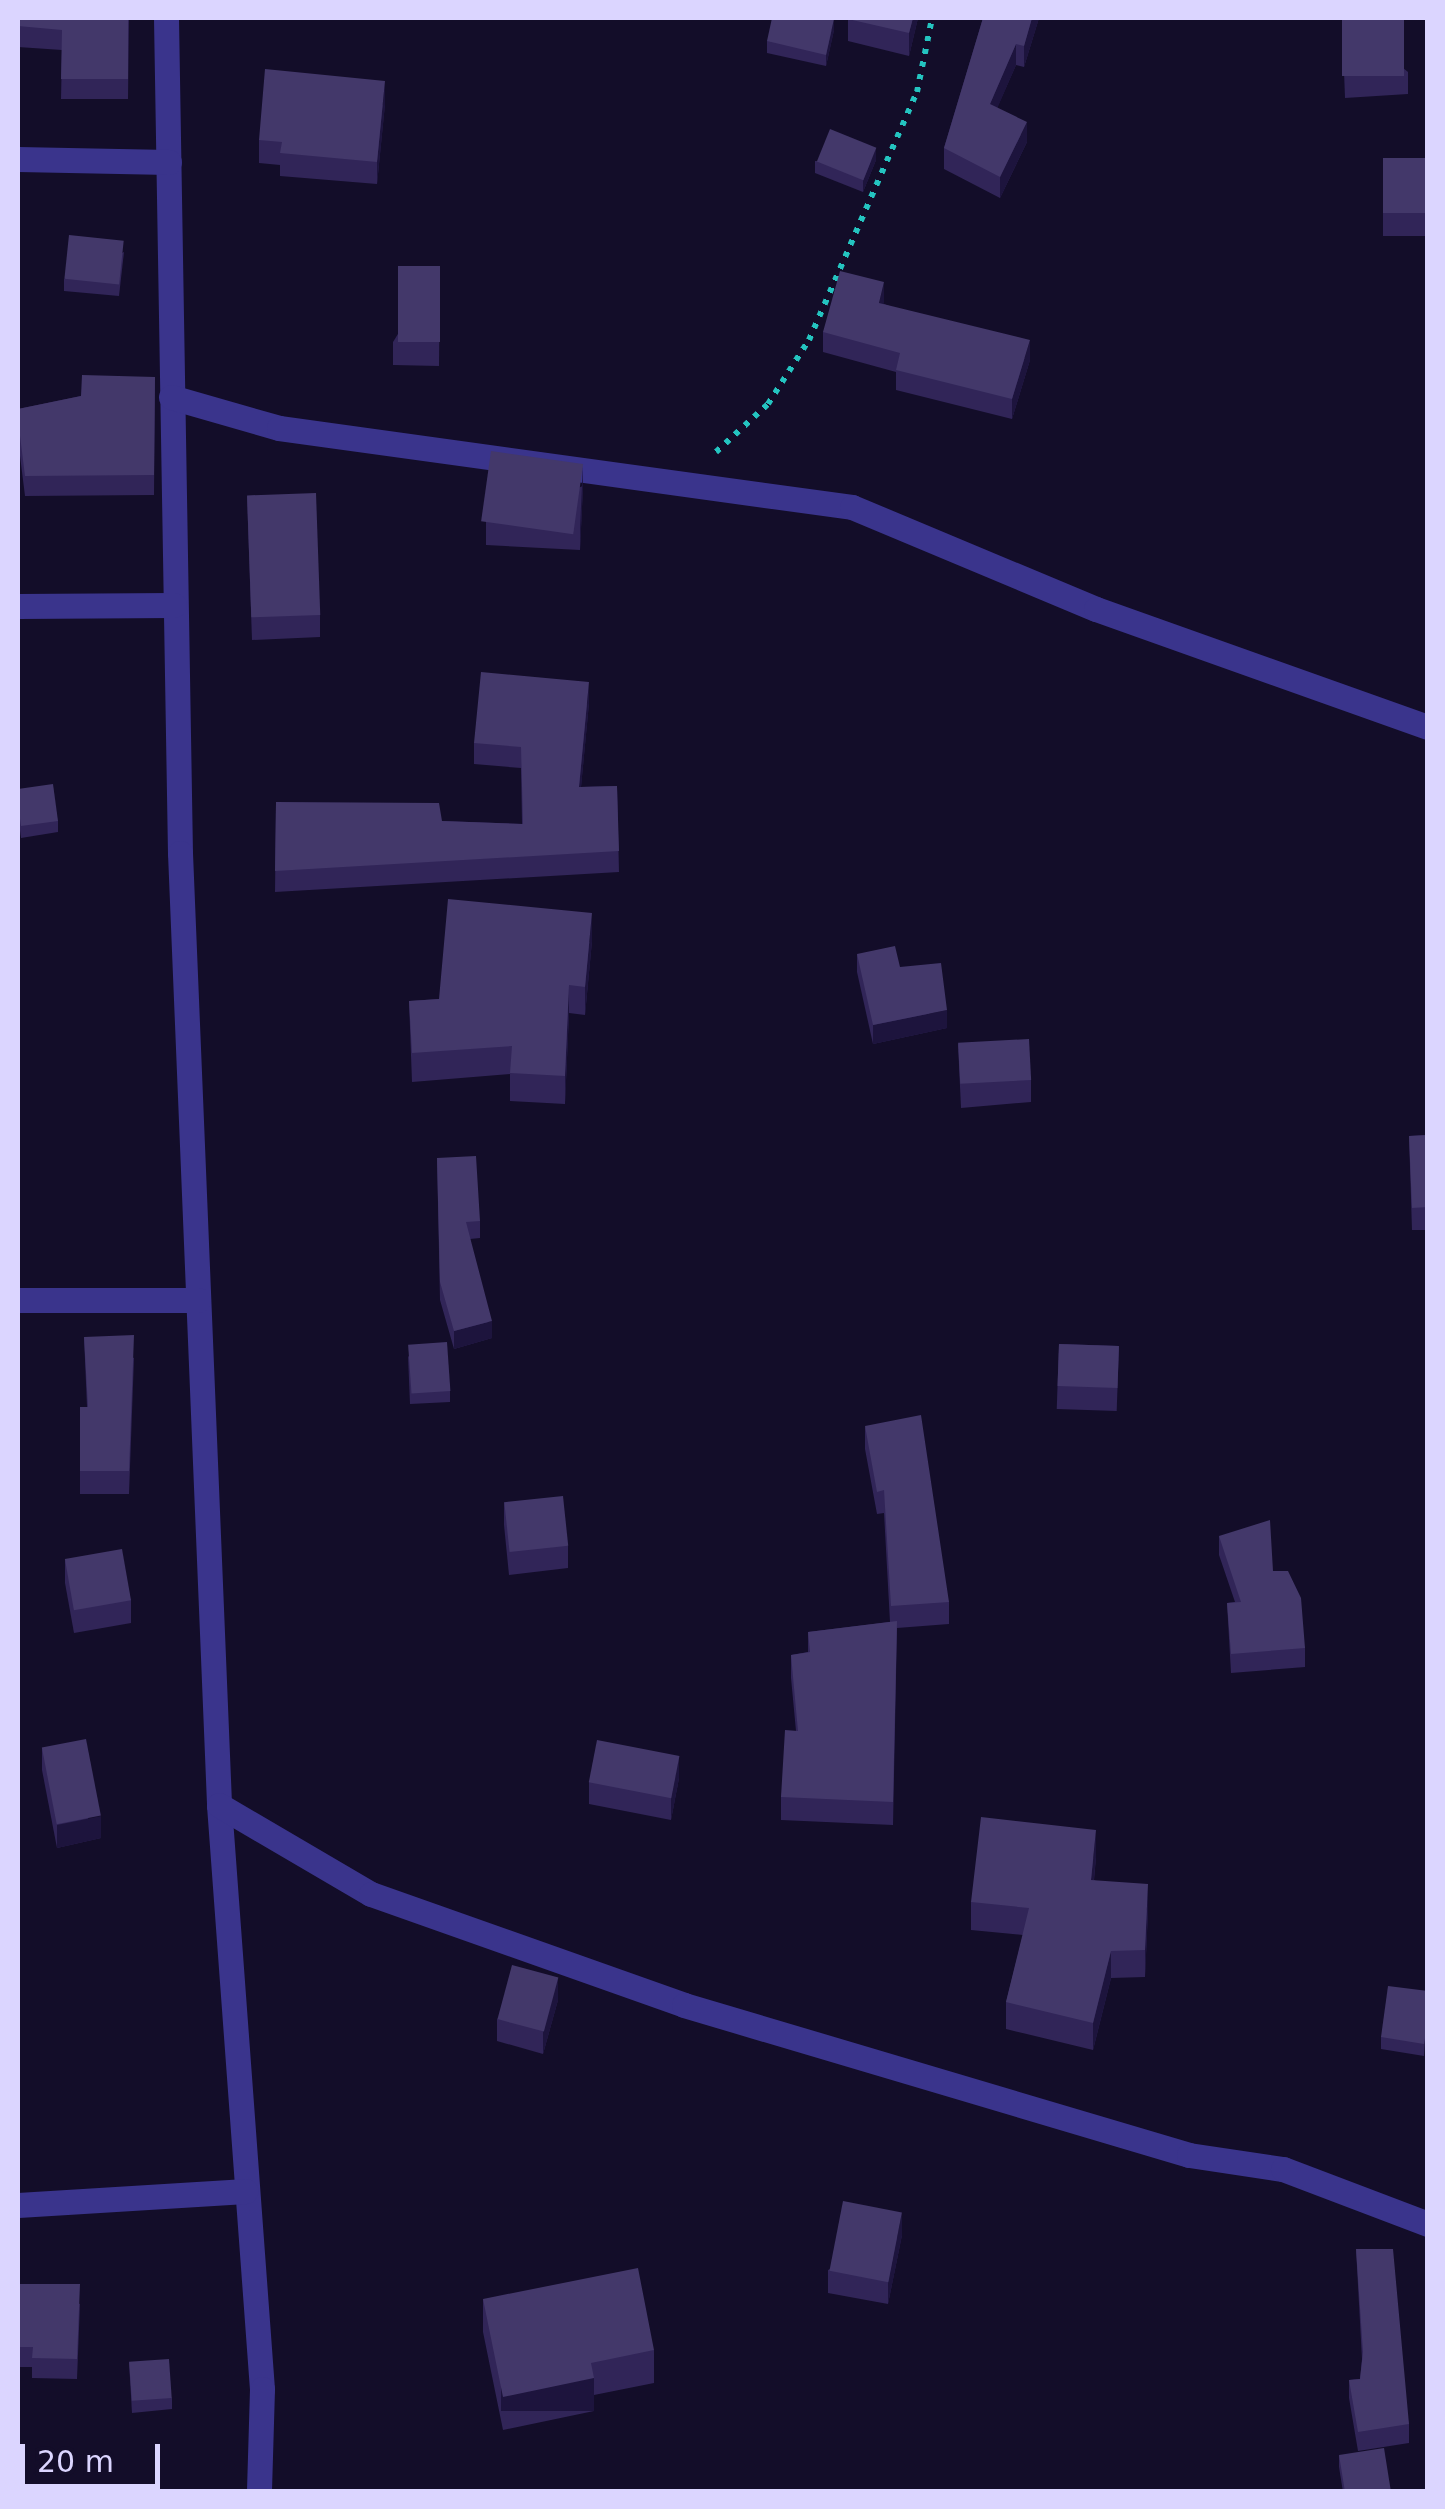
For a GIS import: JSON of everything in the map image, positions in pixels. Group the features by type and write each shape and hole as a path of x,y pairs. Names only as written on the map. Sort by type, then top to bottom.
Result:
{"street":[{"path":"166,18 174,605 198,1300 219,1805 262,2389 259,2492"},
{"path":"18,159 168,162"},
{"path":"171,397 279,428 676,476 852,507 1096,608 1428,727"},
{"path":"18,606 174,605"},
{"path":"18,1300 198,1300"},
{"path":"219,1805 371,1894 684,2005 1189,2156 1283,2170 1428,2224"},
{"path":"18,2206 246,2191"}],"path":[{"path":"676,476 736,440 810,340 917,92 932,18"}],"building":[{"path":"18,18 128,18 128,79 61,79 62,30 18,26"},
{"path":"772,18 834,19 826,55 767,41"},
{"path":"848,18 913,18 909,33"},
{"path":"983,18 1032,18 1024,46 1016,44 990,104 1027,122 1000,177 944,148"},
{"path":"1342,18 1404,18 1404,76 1342,76"},
{"path":"265,69 385,81 377,162 280,153 282,142 259,140"},
{"path":"830,129 876,148 863,180 817,161"},
{"path":"1383,158 1428,158 1428,213 1383,213"},
{"path":"69,235 124,241 119,285 64,279"},
{"path":"398,266 440,266 440,342 398,342"},
{"path":"840,271 884,282 879,303 1030,340 1012,399 896,370 900,353 823,332"},
{"path":"82,375 155,377 154,475 25,476 18,409 81,396"},
{"path":"491,451 583,464 573,534 481,521"},
{"path":"316,493 320,615 251,617 247,495"},
{"path":"481,672 589,682 579,787 617,786 619,851 275,871 276,802 439,803 442,821 523,824 521,747 474,743"},
{"path":"53,784 58,821 21,826 18,789"},
{"path":"448,899 592,913 585,987 569,985 565,1076 510,1073 512,1046 412,1053 409,1001 439,999"},
{"path":"895,946 900,967 941,963 947,1010 873,1025 857,954"},
{"path":"1029,1039 1031,1080 960,1084 958,1043"},
{"path":"1428,1135 1428,1207 1412,1208 1409,1136"},
{"path":"476,1156 480,1221 466,1222 492,1321 454,1331 440,1282 437,1158"},
{"path":"134,1335 129,1471 80,1471 80,1407 88,1407 84,1337"},
{"path":"447,1342 450,1391 412,1394 408,1345"},
{"path":"1059,1344 1119,1346 1117,1388 1058,1386"},
{"path":"921,1415 949,1602 891,1606 884,1490 877,1492 865,1426"},
{"path":"563,1496 568,1546 510,1552 504,1502"},
{"path":"1270,1520 1273,1571 1288,1571 1301,1598 1305,1648 1231,1654 1227,1603 1241,1602 1219,1536"},
{"path":"122,1549 131,1600 74,1610 65,1559"},
{"path":"897,1621 893,1802 781,1797 785,1730 798,1731 791,1655 810,1652 808,1632"},
{"path":"86,1739 101,1816 57,1824 42,1748"},
{"path":"597,1740 679,1756 671,1798 589,1782"},
{"path":"981,1817 1096,1830 1091,1880 1148,1884 1145,1950 1111,1951 1093,2023 1006,2002 1029,1908 971,1902"},
{"path":"512,1965 558,1977 544,2032 498,2019"},
{"path":"1388,1986 1428,1991 1424,2044 1381,2037"},
{"path":"843,2201 902,2212 888,2282 829,2271"},
{"path":"1356,2249 1393,2249 1409,2424 1358,2432 1349,2380 1360,2379 1363,2352"},
{"path":"638,2268 654,2350 591,2363 594,2378 503,2397 483,2299"},
{"path":"18,2284 80,2284 77,2359 32,2358 33,2347 18,2347"},
{"path":"169,2359 172,2398 132,2401 129,2362"},
{"path":"1384,2448 1391,2492 1345,2492 1339,2455"}]}
